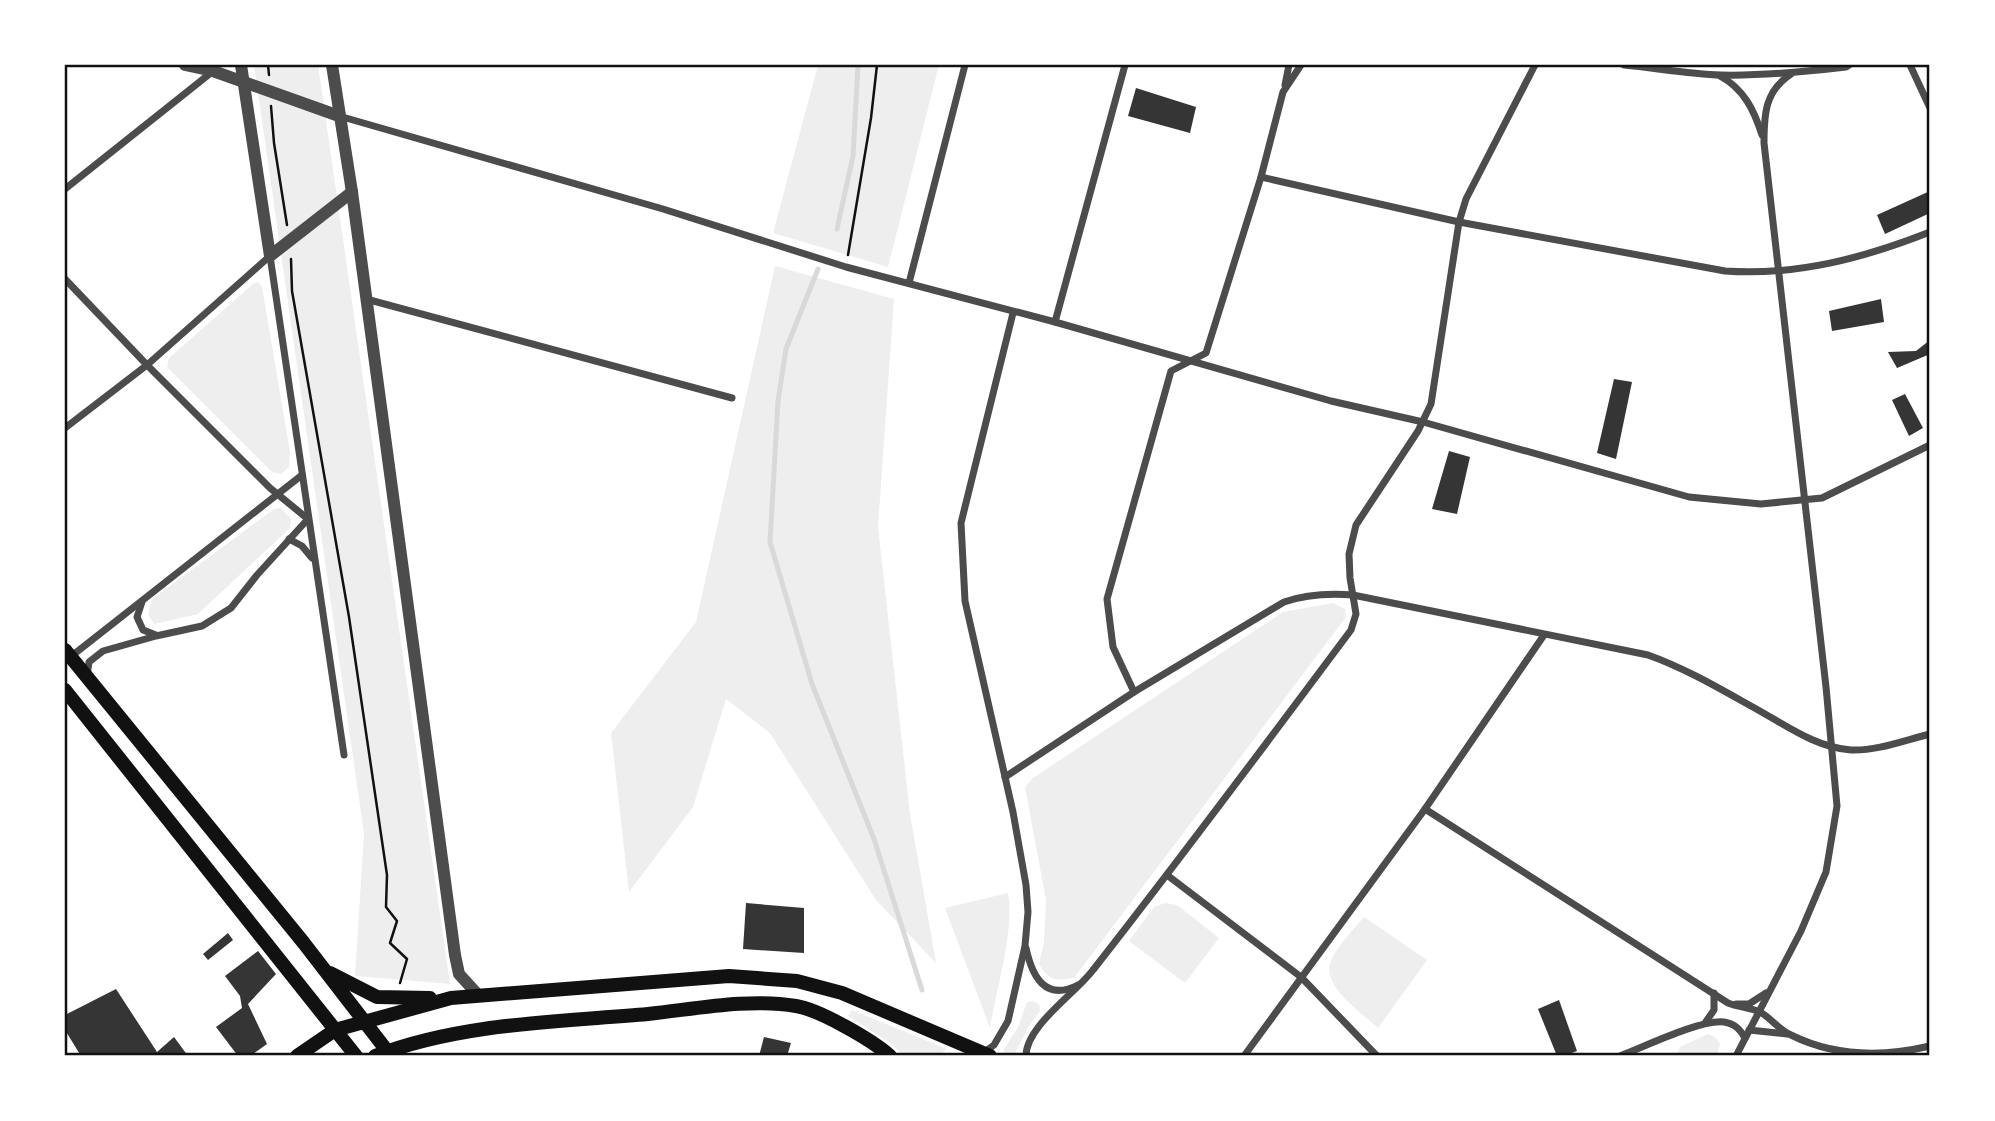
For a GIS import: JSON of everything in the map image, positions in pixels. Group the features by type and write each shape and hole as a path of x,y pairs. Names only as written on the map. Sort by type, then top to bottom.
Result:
{"main road":[{"path":"67,656 87,677 326,971 364,1021 384,1055 407,1044 473,1030 748,1004 798,1006 844,1026 878,1045 890,1056"},
{"path":"65,690 356,1056"},
{"path":"326,971 377,997 452,998 729,976 797,981 842,993 981,1055"},
{"path":"297,1056 335,1030 452,998"}],"street":[{"path":"185,65 213,71 339,116 663,209 846,267 1331,401 1423,422 1689,498 1761,505 1822,498 1930,445"},
{"path":"241,65 344,755"},
{"path":"332,65 352,191 455,955 460,974 479,996"},
{"path":"909,283 965,65"},
{"path":"1055,323 1125,65"},
{"path":"1134,692 1113,647 1107,599 1171,371 1206,353 1261,177 1289,65"},
{"path":"1283,92 1301,65"},
{"path":"1026,1056 1028,1040 1037,1028 1085,981 1352,630 1356,614 1349,554 1356,525 1423,422 1431,404 1458,222 1466,200 1535,65"},
{"path":"1624,65 1718,75 1791,74 1850,66"},
{"path":"1910,65 1930,108"},
{"path":"65,189 213,71"},
{"path":"1736,1056 1801,931 1826,872 1837,806 1833,747 1764,143 1767,106 1773,89 1791,74"},
{"path":"1718,75 1733,83 1742,92 1754,114 1764,143"},
{"path":"1261,177 1458,222 1725,271 1760,274 1879,252 1930,232"},
{"path":"65,428 147,365 270,256 352,191"},
{"path":"65,279 278,495 308,519"},
{"path":"366,299 732,398"},
{"path":"981,1055 994,1045 1008,1021 1026,946 1028,912 1026,885 1004,776 965,601 961,523 1013,313"},
{"path":"67,656 302,475"},
{"path":"87,677 89,662 103,652 202,626 231,608 308,519"},
{"path":"289,539 308,551 314,561"},
{"path":"1004,776 1134,692 1284,602 1326,593 1353,594 1648,655 1683,668 1809,739 1833,747 1867,750 1930,734"},
{"path":"143,600 137,617 144,630 156,636"},
{"path":"1244,1056 1425,809 1544,635"},
{"path":"1425,809 1728,1003 1759,1012 1788,1034"},
{"path":"1167,875 1301,977 1377,1056"},
{"path":"1026,946 1035,979 1044,986 1067,989 1085,981"},
{"path":"1728,1003 1749,1004 1769,992"},
{"path":"1704,1024 1714,1010 1714,993"},
{"path":"1620,1056 1704,1024 1723,1021 1740,1030 1745,1038"},
{"path":"1749,1030 1788,1034 1834,1052 1884,1053 1930,1046"}],"path":[{"path":"268,65 274,144 290,242 292,291 349,617 387,875 386,907 397,920 390,943 407,959 400,984"},
{"path":"846,267 871,118 877,65"}],"shaded area":[{"path":"254,65 318,65 450,984 355,976 364,834"},
{"path":"818,65 939,65 888,267 773,233"},
{"path":"775,266 894,299 878,527 910,814 936,963 876,900 770,733 726,699 693,807 629,892 611,733 696,622"},
{"path":"258,282 262,287 290,452 289,467 281,474 272,472 167,367 169,358"},
{"path":"281,508 291,519 290,528 198,614 154,624 148,614 152,599 274,509"},
{"path":"1333,603 1345,609 1346,617 1074,978 1049,977 1039,964 1044,942 1046,900 1025,787 1033,778 1283,612"},
{"path":"1008,893 1007,942 990,1028 945,908"},
{"path":"1165,903 1177,905 1219,938 1185,983 1129,941 1154,907"},
{"path":"1364,917 1427,960 1378,1028 1344,998 1331,979 1329,970 1338,949"},
{"path":"1027,1002 1039,1004 1040,1011 1014,1055 1004,1053"},
{"path":"852,1010 947,1049 938,1056 904,1056 889,1042 848,1016"},
{"path":"1708,1034 1715,1037 1720,1044 1717,1056 1677,1055 1680,1047"}],"building":[{"path":"1136,88 1196,107 1190,133 1128,116"},
{"path":"1930,191 1930,213 1885,234 1877,215"},
{"path":"1881,299 1884,322 1832,331 1829,311"},
{"path":"1930,340 1930,354 1897,368 1888,352 1916,351"},
{"path":"1614,379 1632,382 1616,459 1597,453"},
{"path":"1905,394 1923,428 1909,436 1892,400"},
{"path":"1449,451 1470,457 1457,514 1432,509"},
{"path":"746,903 804,908 804,953 743,949"},
{"path":"228,933 233,940 208,960 203,954"},
{"path":"258,951 276,974 248,1004 267,1044 250,1056 238,1056 216,1027 242,1008 240,996 225,976"},
{"path":"116,989 157,1052 174,1037 188,1056 81,1056 65,1030 65,1015"},
{"path":"1559,1000 1577,1051 1564,1056 1557,1056 1538,1009"},
{"path":"764,1037 791,1043 787,1056 759,1056"}],"waterway":[{"path":"837,229 853,156 858,65"},
{"path":"818,269 786,349 778,401 770,542 812,684 874,839 922,990"}]}
